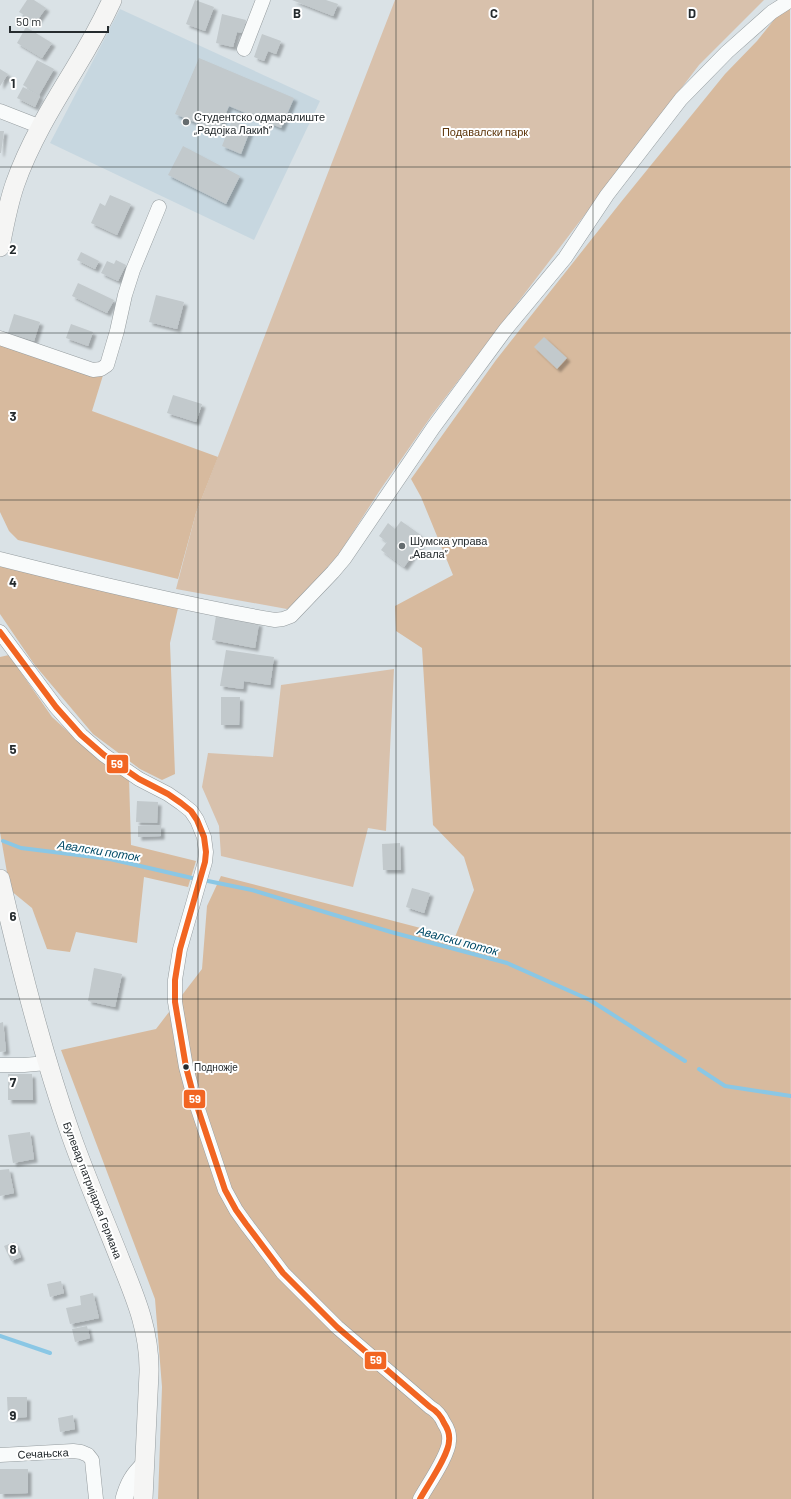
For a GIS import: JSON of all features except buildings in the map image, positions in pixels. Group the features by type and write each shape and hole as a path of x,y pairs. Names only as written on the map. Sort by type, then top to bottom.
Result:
{"main road":[{"path":"0,247 7,212 15,184 41,127 85,52 112,0"},
{"name":"Булевар патријарха Германа","path":"0,879 16,949 47,1063 72,1138 132,1290 146,1332 149,1361 143,1499"}],"street":[{"path":"244,48 263,0"},
{"path":"0,559 213,609 275,620 291,616 344,559 433,428 506,330 565,258 607,194 681,99 726,52 772,12 791,0"},
{"path":"0,111 41,127"},
{"path":"0,338 93,370 101,369 107,365 133,270 159,207"},
{"path":"0,632 56,707 81,735 104,755 139,779 168,794 181,803 191,811 201,828 206,844 205,862 180,949 175,980 175,1002 186,1067 205,1134 225,1190 236,1210 283,1273 337,1327 430,1408 436,1411 443,1421 449,1432 450,1443 445,1455 420,1499"},
{"path":"0,1065 34,1065 47,1063"},
{"name":"Сечањска","path":"0,1455 60,1451 81,1452 88,1455 92,1460 96,1499"},
{"path":"124,1499 131,1480 136,1472 145,1464"}],"shaded area":[{"path":"790,0 791,1499 158,1499 162,1387 155,1299 61,1050 156,1029 202,969 207,906 221,876 455,937 474,890 464,857 433,825 422,648 396,631 395,606 453,575 421,497 411,479 496,360 621,202 725,74 757,41"},
{"name":"Студентско одмаралиште „Радојка Лакић”","path":"120,9 320,101 254,240 50,143"},
{"path":"0,339 104,372 92,411 218,457 196,513 178,579 18,540 9,531 0,512"},
{"path":"0,563 178,608 170,643 175,774 162,780 140,769 93,734 34,664 0,614"},
{"path":"9,655 52,717 97,758 129,778 131,845 196,861 188,887 144,877 137,943 76,932 70,952 47,949 32,908 10,890 0,832 0,657"}],"green space":[{"name":"Подавалски парк","path":"395,0 764,0 699,65 432,415 380,490 339,554 296,603 287,609 176,589 196,513"},
{"path":"394,669 386,831 368,828 353,887 221,856 219,826 202,787 208,753 273,757 281,685"}],"waterway":[{"name":"Авалски поток","path":"3,841 21,848 110,859 192,878"},
{"name":"Авалски поток","path":"208,881 252,890 391,932 507,963 590,1000 685,1061"},
{"name":"Авалски поток","path":"699,1069 725,1086 791,1096"},
{"path":"0,1336 50,1353"}],"transit line":[{"name":"59","path":"0,632 56,707 81,735 104,755 139,779 168,794 181,803 191,811 197,820 204,837 206,852 205,862 180,949 175,980 175,1002 186,1067 194,1097 225,1190 236,1210 283,1273 337,1327 435,1410 442,1418 449,1434 448,1447 442,1462 420,1499"}],"place":[{"name":"Студентско одмаралиште „Радојка Лакић”","path":"186,122"},
{"name":"Шумска управа „Авала”","path":"402,546"},
{"name":"Подножје","path":"186,1067"}]}
